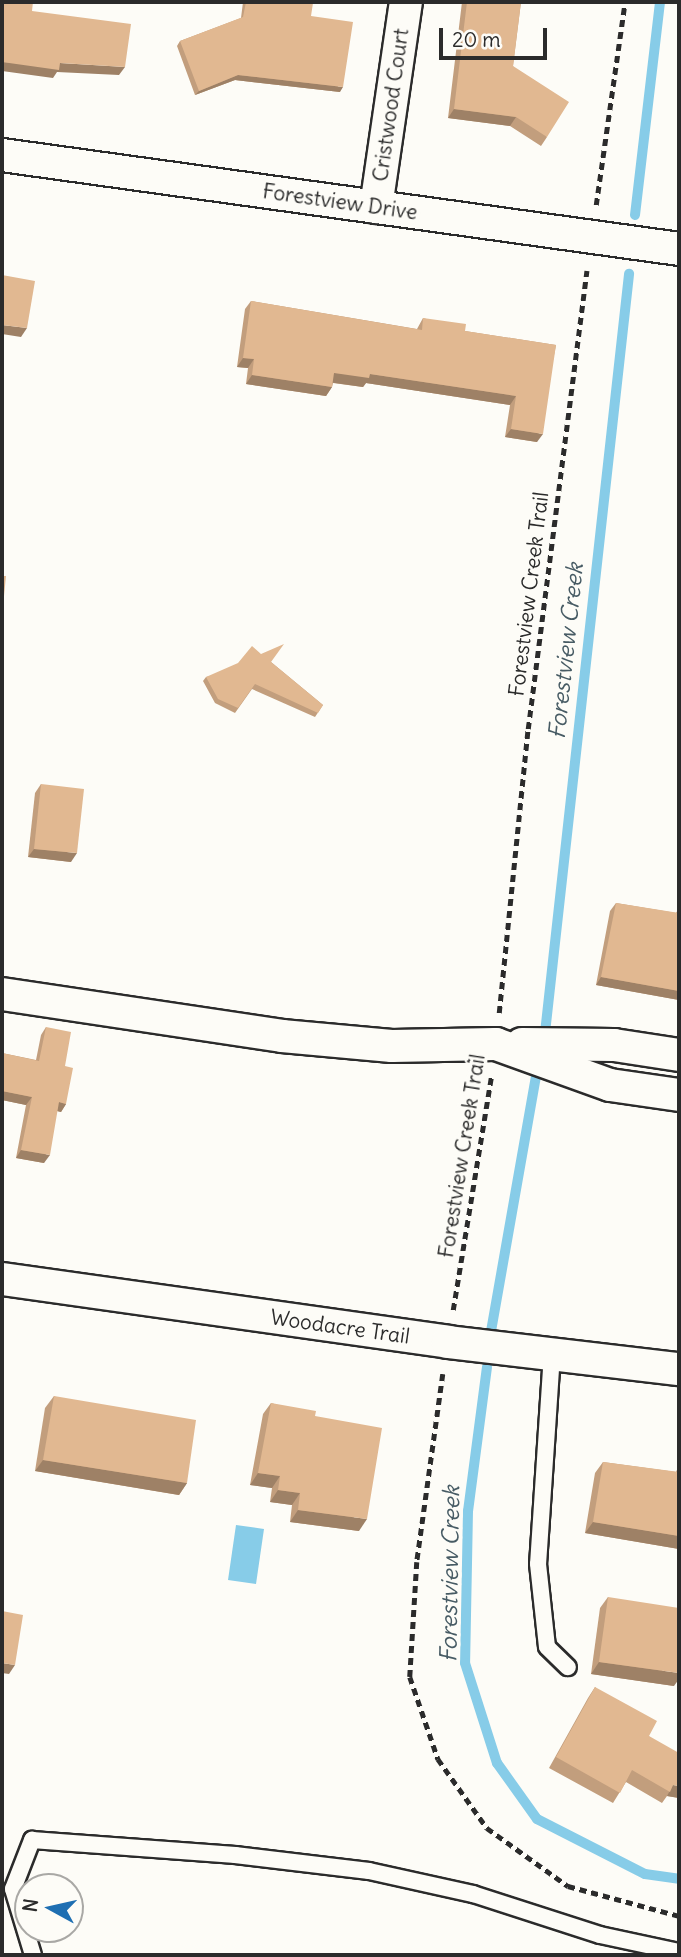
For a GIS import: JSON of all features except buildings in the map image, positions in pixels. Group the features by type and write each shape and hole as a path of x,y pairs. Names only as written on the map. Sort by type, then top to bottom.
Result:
{"street":[{"name":"Cristwood Court","path":"376,207 406,2"},
{"name":"Forestview Drive","path":"2,155 679,249"},
{"path":"2,994 282,1036 393,1046 614,1045 679,1055"},
{"path":"496,1044 610,1085 679,1095"},
{"name":"Woodacre Trail","path":"2,1279 448,1342 679,1369"}],"lane":[{"path":"552,1354 538,1564 547,1647 568,1667"},
{"path":"33,1955 13,1889 32,1840 234,1855 369,1871 473,1894 600,1935 668,1952"}],"path":[{"path":"594,217 625,2"},
{"name":"Forestview Creek Trail","path":"587,268 528,729 496,1044 448,1342 417,1562 410,1677 438,1759 487,1828 568,1885 679,1916"}],"water":[{"path":"236,1525 264,1529 256,1584 228,1580"}],"waterway":[{"name":"Forestview Creek","path":"635,215 660,2"},
{"name":"Forestview Creek","path":"545,1033 629,274"},
{"name":"Forestview Creek","path":"490,1337 537,1071"},
{"name":"Forestview Creek","path":"487,1367 468,1511 465,1663 497,1763 537,1819 645,1874 679,1879"}]}
